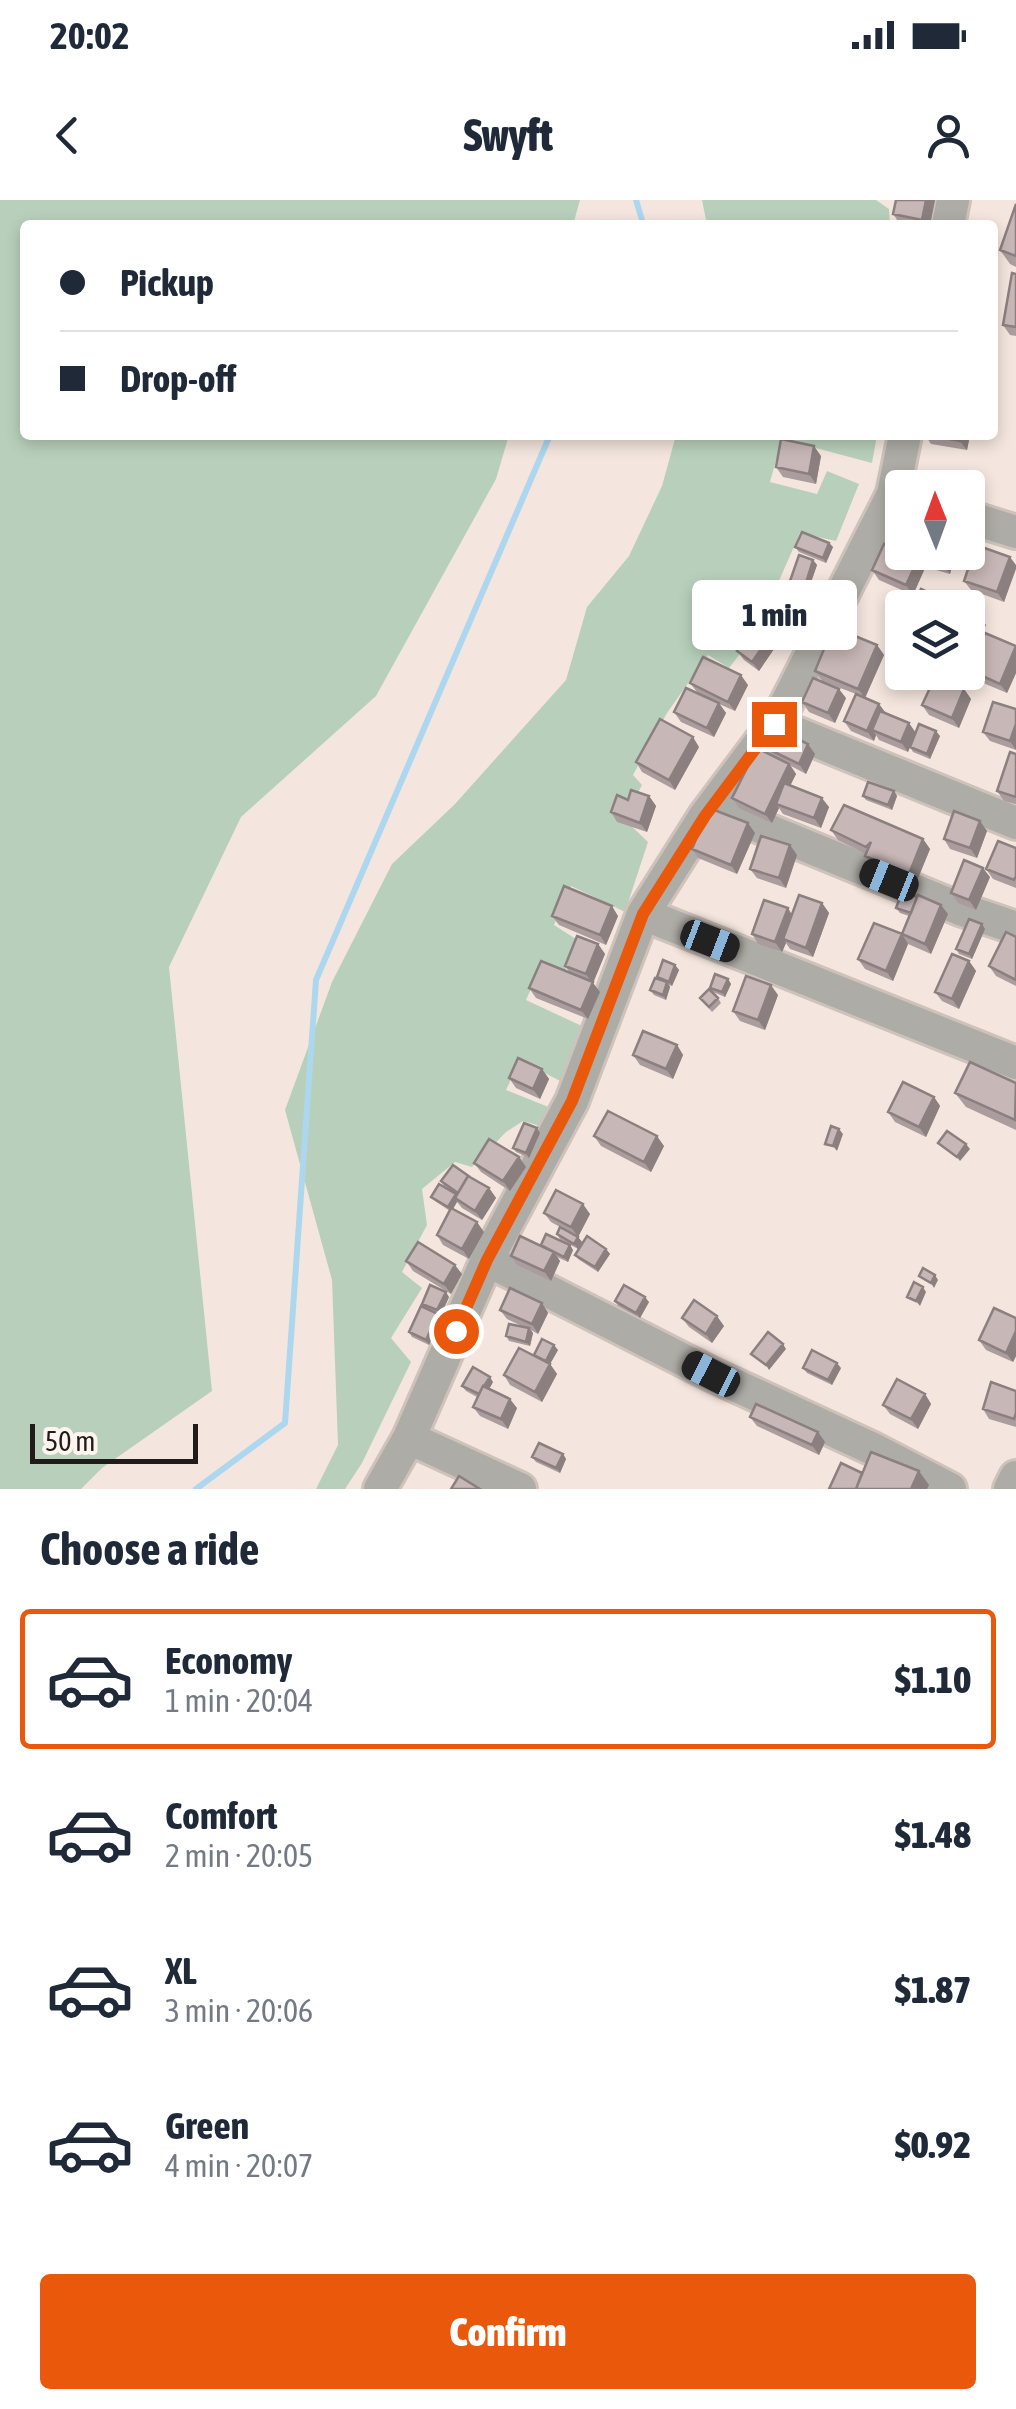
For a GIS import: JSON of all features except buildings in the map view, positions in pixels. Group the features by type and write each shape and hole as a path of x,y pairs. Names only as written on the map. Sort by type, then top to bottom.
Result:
{"street":[{"path":"901,470 904,440"},
{"path":"380,1489 409,1438 487,1260 572,1101 643,914 716,800 774,724 885,520"},
{"path":"985,522 1016,532"},
{"path":"774,724 1016,823"},
{"path":"716,800 746,815 748,822 1016,928"},
{"path":"643,914 1016,1063"},
{"path":"487,1260 950,1489"},
{"path":"409,1438 520,1489"},
{"path":"1010,1489 1016,1477"}],"green space":[{"path":"0,200 580,200 574,220 20,220 20,440 508,440 496,479 376,696 241,817 169,967 212,1391 102,1468 81,1489 0,1489"},
{"path":"702,200 876,200 889,209 890,220 706,220"},
{"path":"675,440 782,440 770,482 817,494 827,471 859,484 836,541 800,533 778,583 809,599 783,643 760,628 729,668 708,655 667,713 633,775 642,785 624,819 648,842 625,912 571,886 554,925 579,941 565,972 543,962 526,1000 584,1027 562,1082 520,1060 506,1090 551,1108 540,1126 523,1121 506,1132 472,1167 455,1162 422,1189 427,1225 402,1272 422,1288 391,1338 411,1362 362,1463 345,1489 316,1489 338,1445 332,1280 285,1110 332,982 392,864 455,804 566,680 587,607 629,556 662,486"},
{"path":"786,440 876,440 872,463"}],"waterway":[{"path":"636,200 642,220"},
{"path":"196,1489 285,1423 316,980 548,440"}],"route":[{"path":"456,1331 487,1260 572,1101 643,914 705,816 774,724"}]}
